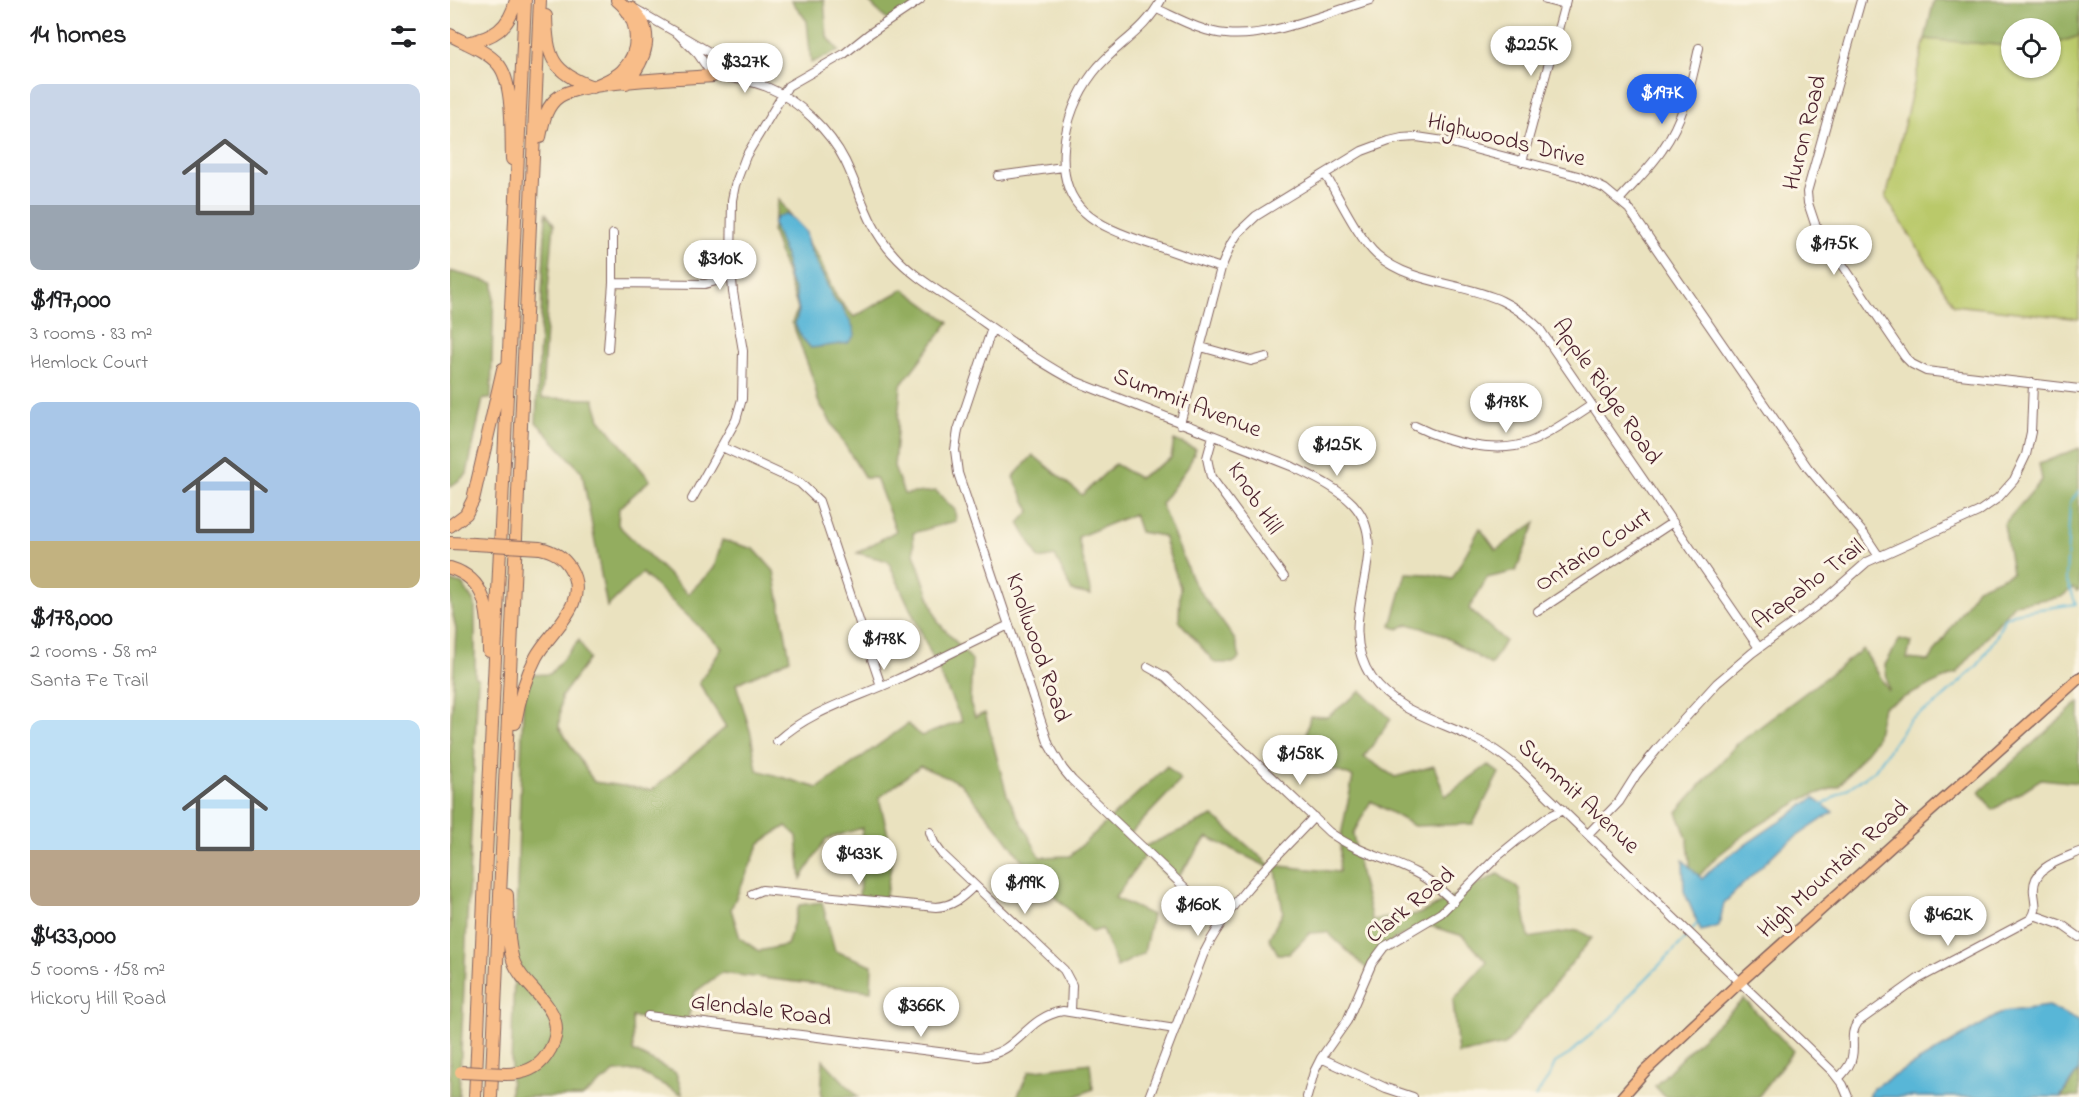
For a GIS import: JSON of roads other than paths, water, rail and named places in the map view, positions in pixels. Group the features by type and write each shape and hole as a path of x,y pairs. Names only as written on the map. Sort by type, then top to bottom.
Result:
{"highway":[{"path":"466,43 489,38 497,32 510,16 516,0"},
{"path":"475,1097 525,0"},
{"path":"491,1097 540,0"},
{"path":"546,0 548,41 554,60 561,71 571,79 593,87 619,73 630,61 634,51 636,29 632,16 622,2"},
{"path":"622,2 641,18 645,27 646,40 641,63 626,83"},
{"path":"450,35 498,64 507,83 512,149 514,256"},
{"path":"531,237 539,138 546,114 559,97 568,92 593,87 713,76"},
{"path":"450,526 466,514 474,500 512,314"},
{"path":"450,543 540,548 559,555 575,580 576,596 571,611 544,643 528,675 518,705 506,768"},
{"path":"450,568 474,581 484,601 489,648 490,771"},
{"path":"455,1071 506,1074 525,1072 538,1065 552,1046 555,1029 549,1006 520,973 513,960 503,828"},
{"path":"493,1056 498,1097"}],"main road":[{"name":"High Mountain Road","path":"1622,1097 1646,1071 1740,982 2079,678"}],"street":[{"path":"692,499 740,410 743,387 743,351 731,277 732,214 735,185 746,156 788,86 838,59 869,34 921,0"},
{"path":"1161,0 1142,29 1104,61 1085,84 1068,126 1063,167 1067,188 1079,208 1094,221 1124,235 1221,268"},
{"path":"1156,9 1211,32 1239,35 1265,32 1370,0"},
{"path":"1522,162 1565,3 1546,0"},
{"name":"Huron Road","path":"1861,0 1807,192 1811,215 1892,338 1912,364 1926,371 2079,388"},
{"name":"Summit Avenue","path":"622,2 752,76 806,113 826,132 837,147 873,228 893,254 914,273 1044,364 1077,382 1299,470 1352,503 1364,520 1369,540 1357,637 1364,664 1382,690 1401,704 1493,748 1522,771 1839,1078 1848,1097"},
{"name":"Summit Avenue","path":"676,33 698,54 713,76 733,78 768,88"},
{"path":"1619,200 1652,164 1672,134 1685,104 1699,48"},
{"name":"Highwoods Drive","path":"1180,424 1221,268 1231,244 1246,224 1375,145 1417,137 1444,141 1578,176 1605,189 1619,200 1640,222 1808,468 1864,534 1878,555"},
{"path":"998,176 1063,167"},
{"name":"Apple Ridge Road","path":"1325,174 1361,235 1376,254 1397,269 1487,296 1515,308 1549,339 1759,648"},
{"path":"608,349 613,283 613,234"},
{"path":"613,283 705,284 731,277"},
{"name":"Knollwood Road","path":"992,328 958,430 955,461 1049,745 1072,780 1221,922"},
{"path":"1201,347 1251,361 1266,357"},
{"name":"Arapaho Trail","path":"1588,833 1619,802 1636,775 1659,747 1718,683 1759,648 1798,621 1854,571 1878,555 1978,512 1989,506 2007,490 2021,468 2028,449 2033,383"},
{"path":"1415,426 1433,435 1481,446 1506,448 1541,437 1592,405"},
{"name":"Knob Hill","path":"1213,436 1207,458 1212,477 1284,577"},
{"path":"722,447 800,483 819,501 880,686"},
{"name":"Ontario Court","path":"1538,612 1673,522"},
{"path":"777,741 789,730 817,712 880,686 1009,625"},
{"path":"1148,667 1167,677 1314,818 1341,840 1430,881 1454,902"},
{"name":"Clark Road","path":"1307,1097 1321,1058 1350,1016 1377,955 1393,940 1428,921 1454,902 1482,871 1520,838 1548,817 1563,810"},
{"path":"1149,1097 1203,955 1221,922 1248,886 1314,818"},
{"path":"930,832 942,854 1064,970 1072,985 1071,1011"},
{"path":"1839,1078 1850,1063 1853,1049 1852,1032 1858,1022 1941,965 2026,923 2034,915 2036,904 2033,890 2037,876 2046,867 2079,852"},
{"path":"752,894 762,890 944,907 959,901 974,886"},
{"path":"2034,915 2062,925 2079,937"},
{"name":"Glendale Road","path":"648,1016 978,1057 989,1056 1008,1049 1035,1021 1053,1013 1071,1011 1175,1029"},
{"path":"1321,1058 1386,1088 1413,1097"}],"water":[{"path":"785,214 794,219 806,232 808,245 835,301 842,307 853,327 855,335 848,343 811,348 802,338 795,324 799,311 795,290 789,279 785,255 773,223 777,217"},
{"path":"1814,798 1833,812 1780,848 1724,903 1719,926 1701,931 1684,891 1683,860 1702,879 1717,864"},
{"path":"2048,1006 2079,1021 2079,1070 2060,1097 1869,1097 1873,1088 2003,1012"}],"waterway":[{"path":"1821,806 1874,771 1910,719 1935,705 1978,665 1996,637 2004,619 2018,612 2076,604 2066,579 2070,502 2079,491"},
{"path":"1691,931 1699,921"},
{"path":"1535,1097 1549,1077 1555,1063 1570,1054 1613,1017 1628,997 1688,936"}]}
